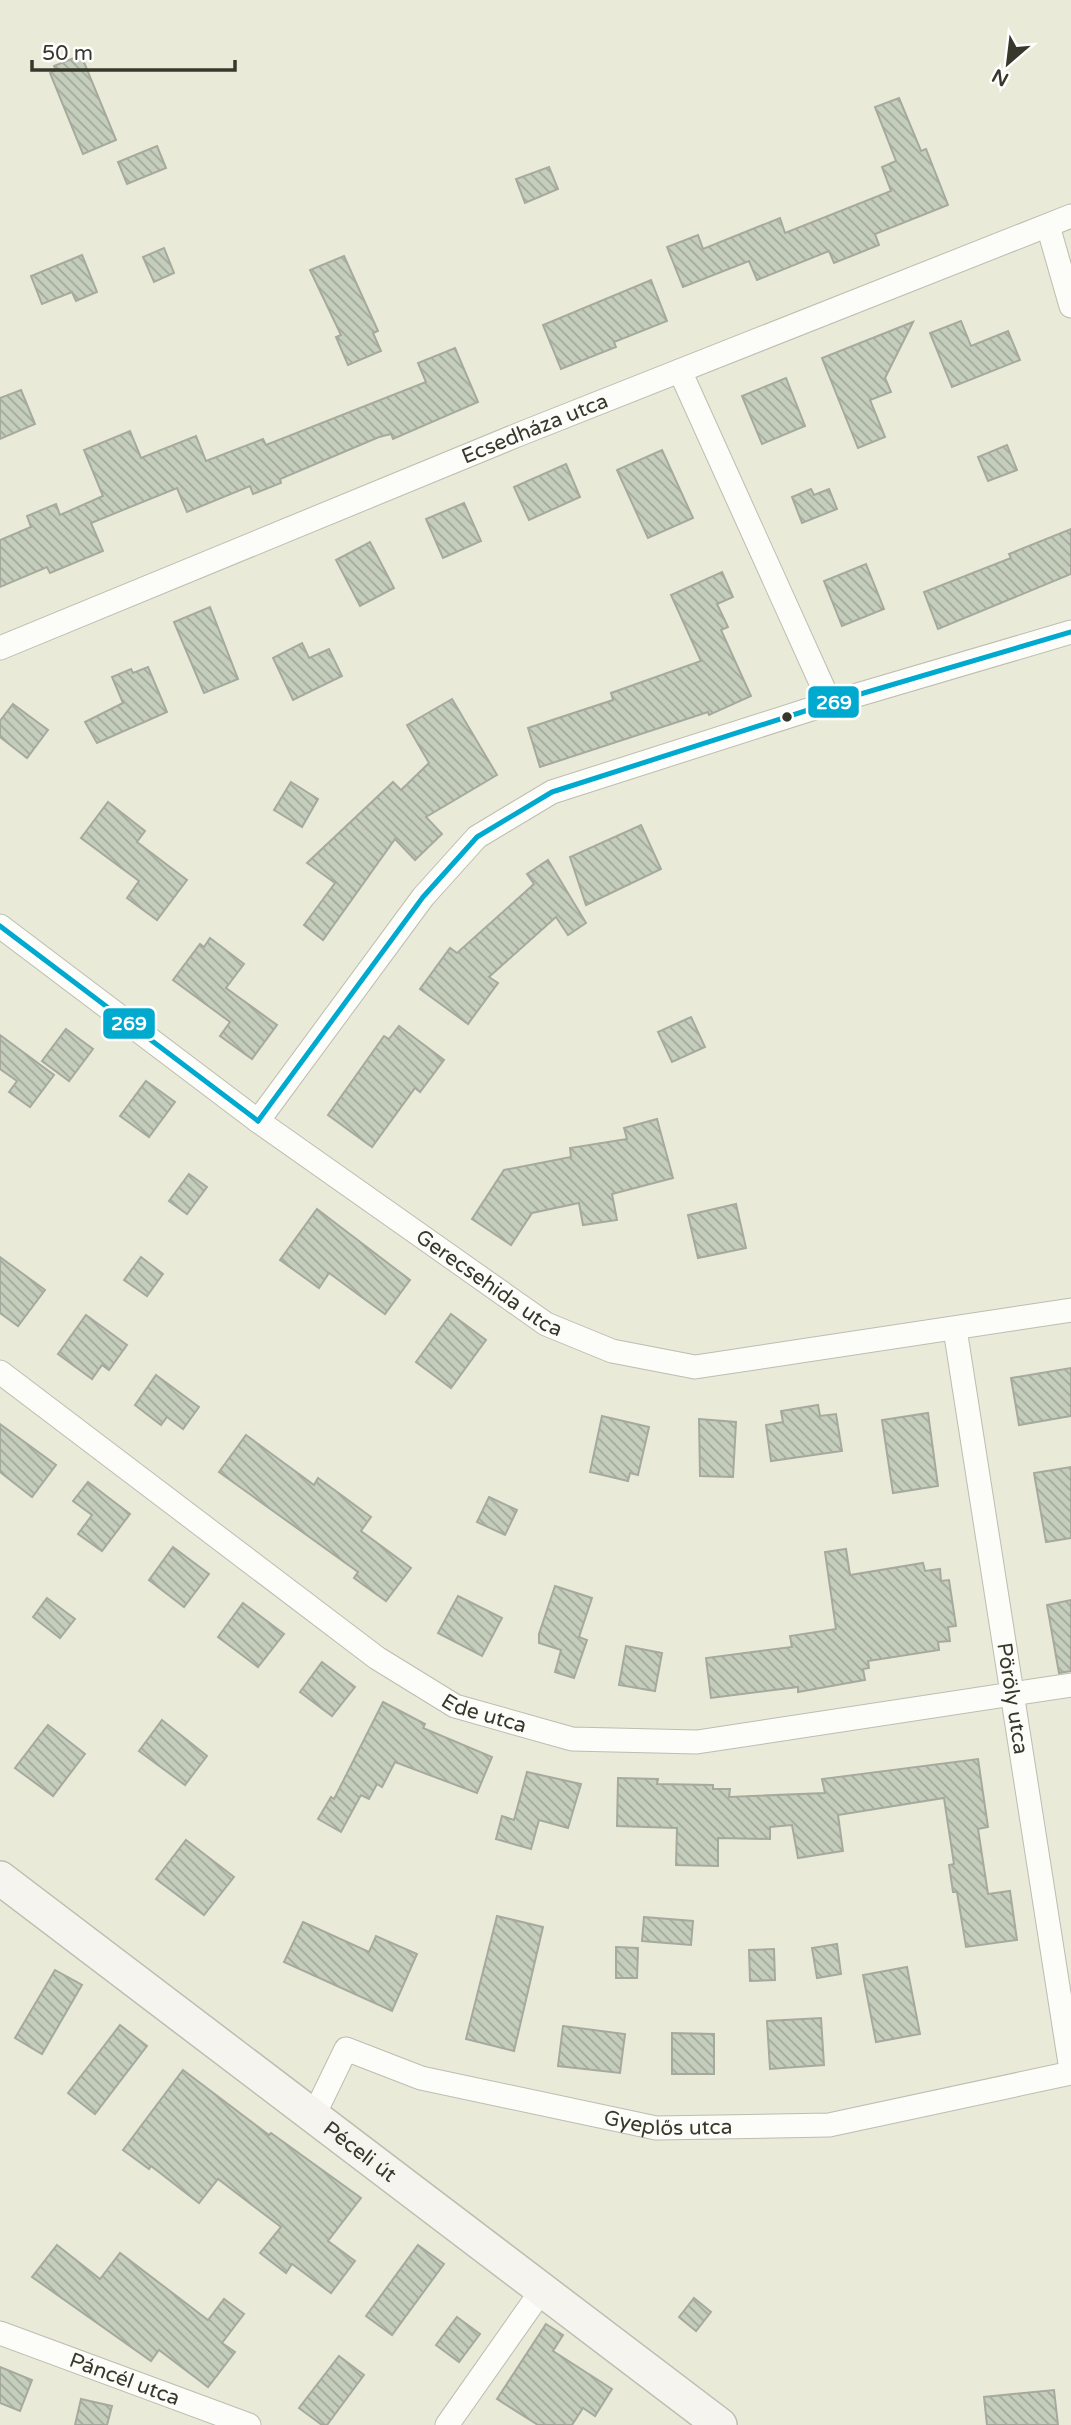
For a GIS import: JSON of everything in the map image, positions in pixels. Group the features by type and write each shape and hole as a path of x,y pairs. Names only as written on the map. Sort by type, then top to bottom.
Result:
{"main road":[{"name":"Péceli út","path":"0,1878 720,2425"}],"street":[{"name":"Ecsedháza utca","path":"0,648 1071,215"},
{"path":"1048,226 1071,306"},
{"path":"680,371 830,703"},
{"path":"258,1121 423,897 477,837 552,792 830,703 1071,632"},
{"name":"Gerecsehida utca","path":"0,926 258,1121 546,1324 611,1351 695,1367 1071,1311"},
{"name":"Pöröly utca","path":"955,1329 1071,2071"},
{"name":"Ede utca","path":"0,1372 377,1658 456,1706 572,1739 697,1742 1071,1685"},
{"name":"Gyeplős utca","path":"313,2117 346,2049 421,2078 656,2128 829,2126 1071,2071"},
{"path":"447,2425 542,2290"},
{"name":"Páncél utca","path":"0,2333 249,2425"}],"building":[{"path":"81,55 116,140 83,154 50,73 56,70 54,66"},
{"path":"899,98 921,151 926,149 948,205 875,234 879,245 834,263 829,251 757,280 749,261 683,287 667,247 698,235 703,249 780,218 785,233 891,191 882,167 896,161 875,107"},
{"path":"157,146 166,168 127,184 118,162"},
{"path":"549,167 558,189 525,203 516,179"},
{"path":"164,248 174,273 154,282 143,257"},
{"path":"82,255 97,292 76,301 72,292 42,304 31,276"},
{"path":"344,256 378,331 373,333 381,351 348,365 336,337 341,335 310,270"},
{"path":"651,280 667,321 614,342 616,347 561,369 543,325"},
{"path":"961,321 971,346 1008,331 1020,360 952,387 930,333"},
{"path":"913,322 885,378 891,392 870,400 885,437 858,448 822,358"},
{"path":"455,348 478,402 393,439 391,434 379,437 280,479 281,483 253,494 250,486 187,512 177,488 91,523 103,551 50,573 47,567 0,587 0,540 31,527 27,516 56,504 60,515 103,496 84,450 130,431 141,458 196,436 206,461 263,439 266,445 426,382 418,363"},
{"path":"786,378 805,426 762,444 742,396"},
{"path":"21,390 35,424 0,439 0,398"},
{"path":"1007,445 1017,470 988,481 978,457"},
{"path":"662,450 693,518 648,538 617,470"},
{"path":"566,464 580,497 529,520 514,487"},
{"path":"811,489 814,495 829,489 837,509 802,523 792,497"},
{"path":"464,503 481,541 443,558 426,519"},
{"path":"1071,529 1071,574 938,629 924,592 1011,558 1009,554"},
{"path":"370,542 394,588 360,606 336,560"},
{"path":"866,564 884,609 842,626 824,581"},
{"path":"722,572 733,597 717,604 728,627 721,630 751,696 709,715 708,712 540,767 528,728 613,700 611,693 701,661 671,595"},
{"path":"210,607 238,679 204,693 174,622"},
{"path":"302,643 309,658 329,649 342,676 293,700 273,658"},
{"path":"148,667 167,712 97,743 85,722 123,703 112,677 131,669 133,673"},
{"path":"452,699 497,775 426,817 442,834 415,860 395,839 323,940 304,925 335,883 307,863 393,782 401,790 429,763 407,725"},
{"path":"13,704 48,730 27,758 0,737 0,721"},
{"path":"291,782 318,799 302,827 274,810"},
{"path":"108,802 145,831 137,842 187,880 157,920 127,898 139,881 81,838"},
{"path":"641,825 661,869 586,905 570,857"},
{"path":"548,860 586,923 568,935 556,917 489,977 498,983 468,1024 420,989 450,948 457,953 534,884 527,874"},
{"path":"210,938 244,964 226,988 277,1025 252,1059 220,1036 230,1022 173,980 200,944 204,947"},
{"path":"691,1017 705,1047 672,1062 658,1032"},
{"path":"399,1026 444,1060 420,1092 415,1088 372,1147 328,1115 384,1036 389,1039"},
{"path":"66,1029 93,1049 69,1081 42,1061"},
{"path":"0,1035 54,1075 30,1107 9,1092 17,1081 0,1069"},
{"path":"146,1081 175,1102 149,1137 120,1116"},
{"path":"657,1119 673,1178 612,1194 617,1220 583,1225 579,1203 532,1213 511,1245 472,1219 504,1170 571,1157 570,1148 627,1139 624,1128"},
{"path":"189,1174 207,1187 187,1214 169,1201"},
{"path":"736,1204 746,1248 698,1258 688,1215"},
{"path":"317,1209 410,1280 385,1314 329,1273 319,1288 280,1260"},
{"path":"0,1257 45,1290 18,1326 0,1313"},
{"path":"141,1257 163,1274 147,1296 124,1280"},
{"path":"451,1314 486,1340 451,1388 416,1362"},
{"path":"86,1315 127,1345 109,1370 102,1365 92,1379 58,1354"},
{"path":"1071,1368 1071,1416 1019,1425 1011,1378"},
{"path":"156,1375 199,1407 183,1429 167,1417 161,1425 135,1405"},
{"path":"818,1405 820,1416 836,1414 842,1451 771,1461 766,1425 783,1422 781,1411"},
{"path":"928,1413 938,1486 893,1493 882,1420"},
{"path":"602,1416 649,1427 638,1475 630,1473 628,1481 590,1472"},
{"path":"699,1419 736,1422 733,1477 700,1476"},
{"path":"0,1424 56,1465 32,1497 0,1472"},
{"path":"246,1435 314,1485 318,1478 371,1517 361,1531 411,1568 386,1601 354,1578 358,1572 219,1472"},
{"path":"1071,1467 1071,1538 1046,1542 1034,1473"},
{"path":"88,1482 130,1514 102,1551 78,1534 92,1515 73,1501"},
{"path":"489,1497 517,1510 505,1535 477,1522"},
{"path":"173,1547 209,1574 184,1607 149,1580"},
{"path":"846,1549 850,1575 923,1563 925,1571 940,1569 941,1581 949,1580 956,1626 948,1627 950,1641 938,1642 939,1650 868,1661 869,1668 863,1669 865,1680 798,1692 798,1687 711,1698 706,1658 792,1647 790,1636 836,1629 825,1552"},
{"path":"555,1586 592,1598 579,1637 587,1640 574,1678 555,1672 561,1650 539,1643 539,1634"},
{"path":"458,1596 502,1618 482,1656 438,1633"},
{"path":"47,1598 75,1619 60,1638 33,1617"},
{"path":"1071,1600 1071,1671 1059,1673 1047,1605"},
{"path":"243,1603 284,1634 258,1667 218,1637"},
{"path":"626,1646 662,1653 655,1691 619,1685"},
{"path":"322,1662 355,1687 332,1716 300,1692"},
{"path":"383,1702 425,1724 423,1728 492,1757 477,1793 395,1762 382,1787 377,1784 369,1799 361,1795 341,1832 318,1819 331,1797 334,1799"},
{"path":"162,1720 207,1756 185,1785 139,1751"},
{"path":"48,1725 85,1754 53,1796 15,1768"},
{"path":"978,1759 988,1827 978,1829 988,1894 1010,1891 1017,1940 966,1947 957,1892 953,1892 949,1865 954,1864 944,1798 838,1815 843,1851 798,1858 792,1825 770,1827 770,1839 718,1838 718,1866 676,1865 677,1828 617,1826 618,1778 658,1779 657,1784 713,1785 713,1789 730,1789 729,1797 825,1793 822,1779"},
{"path":"527,1772 581,1784 568,1828 539,1820 531,1849 496,1839 502,1816 514,1820"},
{"path":"186,1840 234,1877 204,1915 156,1879"},
{"path":"497,1916 543,1927 514,2051 466,2039"},
{"path":"644,1917 693,1921 691,1945 642,1941"},
{"path":"303,1922 369,1952 376,1936 417,1954 392,2011 284,1962"},
{"path":"837,1944 841,1974 817,1978 812,1948"},
{"path":"616,1947 638,1948 637,1978 616,1978"},
{"path":"774,1949 775,1980 750,1981 749,1950"},
{"path":"907,1967 920,2034 876,2042 863,1975"},
{"path":"55,1970 82,1985 42,2054 15,2038"},
{"path":"821,2018 824,2065 770,2069 767,2021"},
{"path":"120,2025 147,2046 95,2114 68,2093"},
{"path":"563,2026 625,2034 620,2073 558,2066"},
{"path":"672,2033 714,2034 714,2074 672,2074"},
{"path":"183,2070 269,2135 271,2133 361,2198 328,2241 355,2261 331,2293 292,2264 286,2273 260,2253 281,2227 218,2179 199,2203 151,2166 149,2169 123,2150"},
{"path":"57,2245 100,2279 120,2253 208,2320 224,2299 244,2314 222,2343 235,2352 208,2387 159,2350 151,2361 32,2277"},
{"path":"418,2245 444,2264 392,2335 366,2316"},
{"path":"694,2298 711,2312 696,2331 679,2317"},
{"path":"457,2317 480,2334 459,2362 436,2345"},
{"path":"546,2324 563,2335 553,2351 612,2389 595,2416 583,2408 572,2425 538,2425 497,2399"},
{"path":"339,2356 364,2375 327,2425 322,2425 299,2408"},
{"path":"0,2367 32,2380 20,2411 0,2403"},
{"path":"1054,2390 1058,2425 987,2425 984,2397"},
{"path":"81,2399 112,2406 107,2425 75,2425"}],"transit line":[{"name":"269","path":"258,1121 423,897 477,837 552,792 830,703 1071,632"},
{"name":"269","path":"0,926 258,1121"}]}
